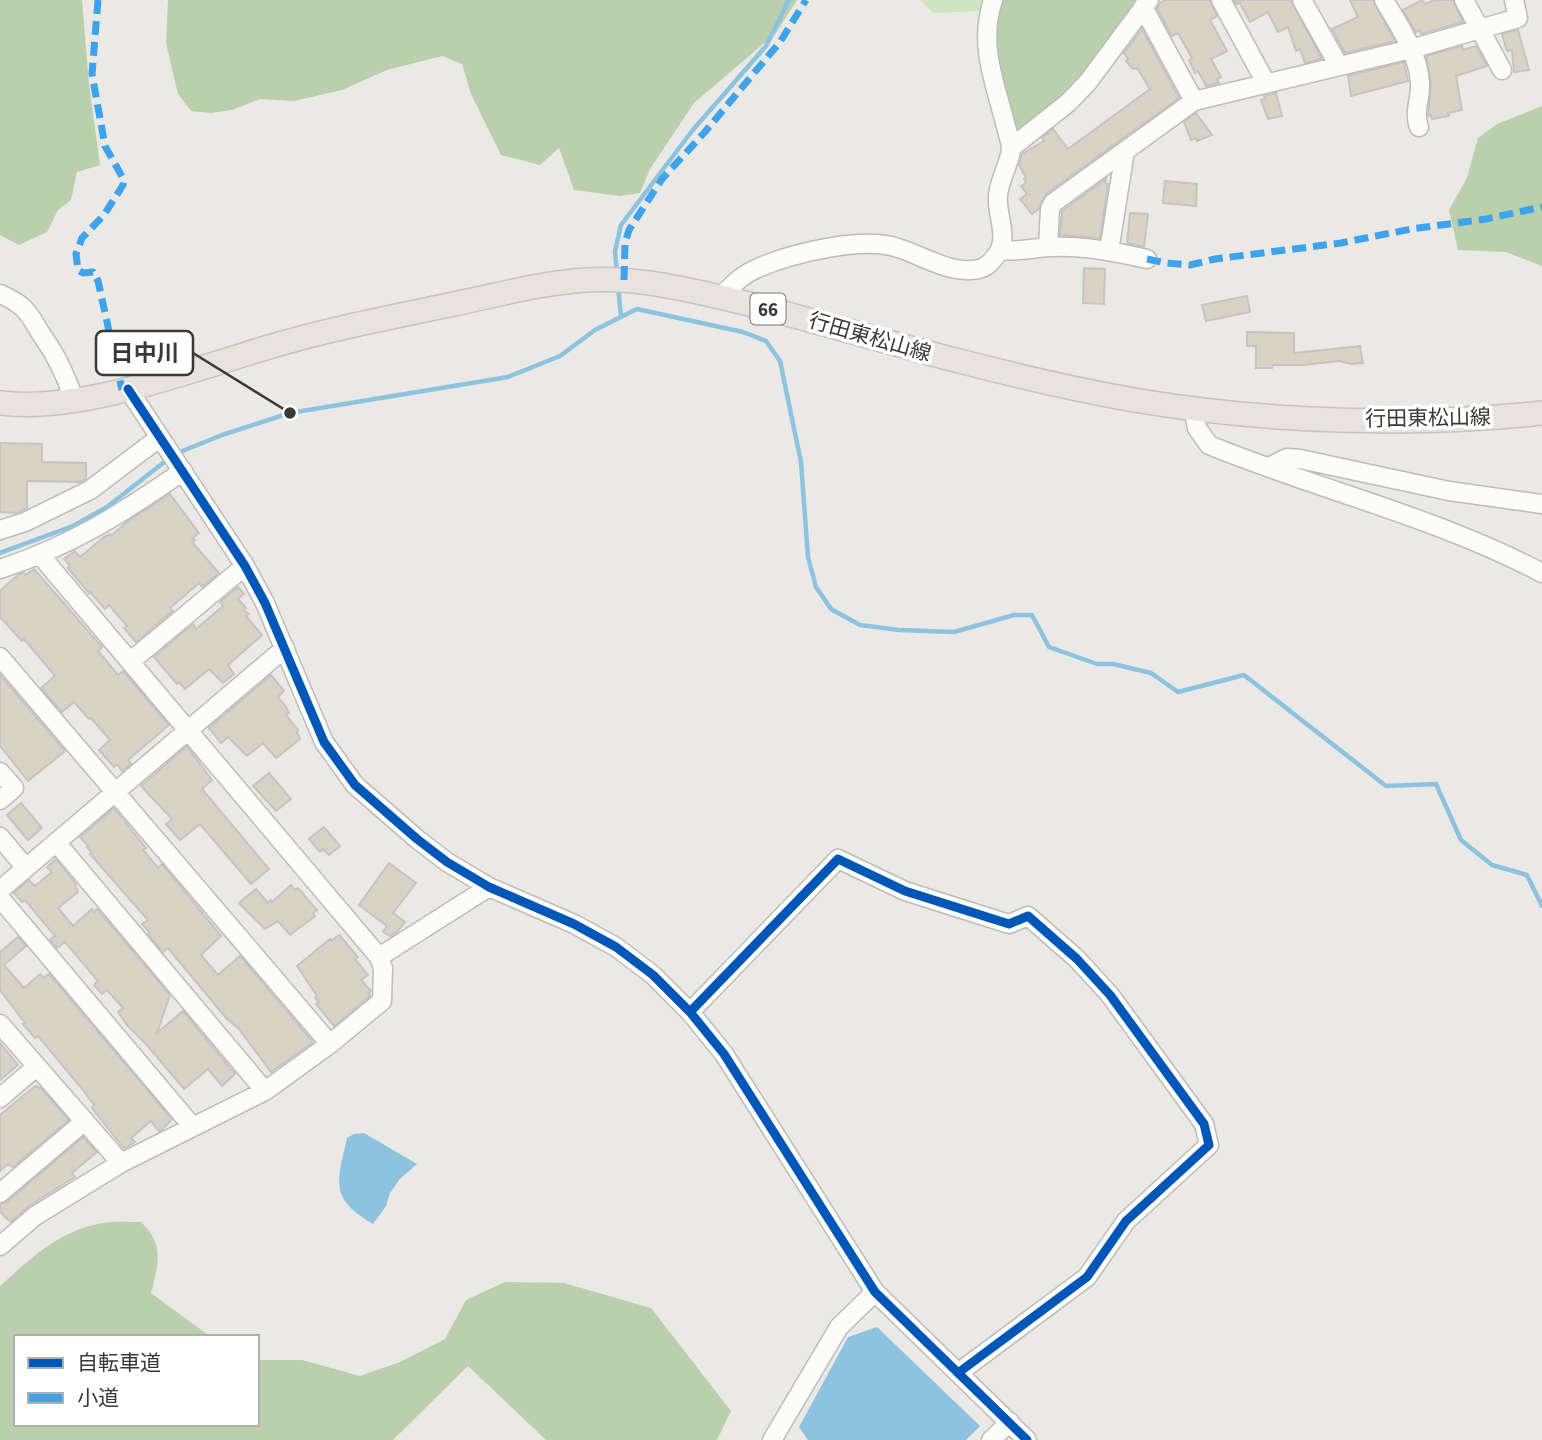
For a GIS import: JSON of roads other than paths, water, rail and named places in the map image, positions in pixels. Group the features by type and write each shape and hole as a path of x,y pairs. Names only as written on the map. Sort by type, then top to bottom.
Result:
{"main road":[{"name":"行田東松山線","path":"0,403 19,405 74,399 128,389 309,335 544,286 585,280 624,281 682,288 1052,384 1140,401 1280,416 1351,419 1437,420 1542,413"}],"street":[{"path":"721,298 738,279 757,268 788,258 849,246 872,244 896,247 944,266 970,271 986,267 1001,250 1003,231 998,196 1011,148 986,51 986,33 993,0"},
{"path":"1221,0 1266,83"},
{"path":"1302,0 1339,66"},
{"path":"1384,0 1417,64 1420,86 1415,117 1419,127"},
{"path":"1464,0 1502,70"},
{"path":"1048,247 1050,209 1053,204 1194,101 1480,30 1517,18 1514,0"},
{"path":"1011,148 1069,102 1088,82 1146,4 1194,101"},
{"path":"1109,251 1125,151"},
{"path":"1001,250 1014,252 1048,247 1079,247 1147,259"},
{"path":"0,294 31,314 56,354 74,399"},
{"path":"128,389 245,566 285,648 324,742 355,785 427,846 489,887 573,924 616,947 653,975 690,1012 724,1054 875,1292 1027,1440"},
{"path":"1193,408 1197,428 1209,445 1404,513 1542,573"},
{"path":"0,530 25,522 90,490 159,438"},
{"path":"1271,466 1287,458 1300,459 1449,491 1542,504"},
{"path":"0,569 41,556 117,516 183,471"},
{"path":"0,1246 35,1216 121,1163 265,1091 330,1045 382,1001 383,968 379,957 41,556"},
{"path":"131,661 245,566"},
{"path":"0,890 285,648"},
{"path":"0,657 330,1045"},
{"path":"0,772 14,788 0,800"},
{"path":"0,837 25,867"},
{"path":"56,842 265,1091"},
{"path":"690,1012 838,859 905,891 1009,923 1028,916 1077,959 1110,995 1204,1124 1209,1146 1126,1221 1087,1277 958,1373"},
{"path":"379,957 489,887"},
{"path":"0,898 192,1126"},
{"path":"0,1024 121,1163"},
{"path":"0,1098 36,1067"},
{"path":"0,1194 85,1121"},
{"path":"772,1440 839,1327 875,1292"},
{"path":"991,1440 1010,1422"}],"water":[{"path":"364,1133 417,1164 400,1179 373,1224 349,1206 343,1197 339,1178 347,1138"},
{"path":"877,1327 980,1426 966,1440 808,1440 799,1427 848,1337"}],"waterway":[{"path":"617,274 615,251 621,225 692,131 766,46 789,0"},
{"path":"618,286 621,317"},
{"path":"175,454 222,435 290,413 508,377 560,356 595,330 637,309 743,332 766,341 780,361 801,462 808,557 816,587 831,609 860,625 954,632 1014,615 1032,615 1049,647 1097,664 1113,664 1151,673 1178,692 1244,675 1386,786 1436,784 1461,840 1492,865 1527,875 1542,906"},
{"path":"0,553 73,526 107,507 168,459"}],"place":[{"name":"日中川","path":"290,413"}]}
